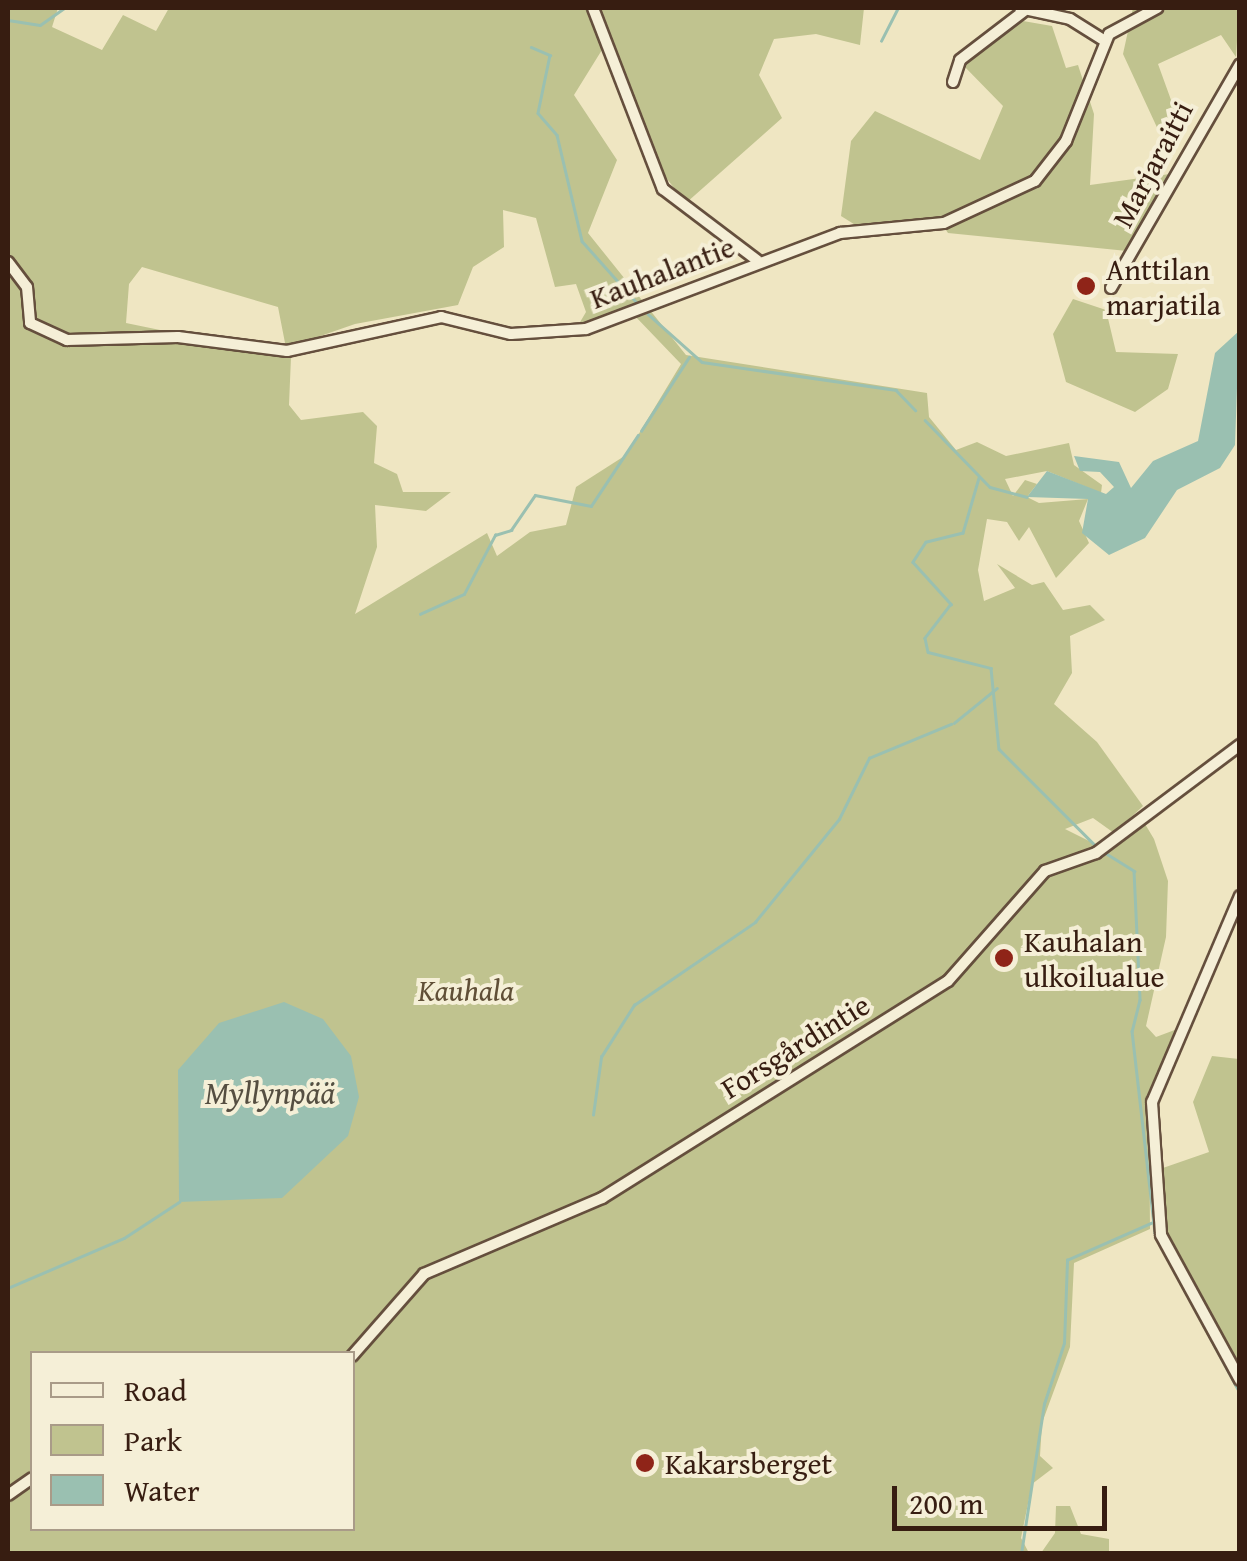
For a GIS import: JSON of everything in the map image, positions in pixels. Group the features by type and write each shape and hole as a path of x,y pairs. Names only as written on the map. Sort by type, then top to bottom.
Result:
{"street":[{"path":"593,8 662,189 756,260"},
{"path":"953,82 960,60 1022,9 1070,19 1105,41 1128,17 1157,8"},
{"name":"Kauhalantie","path":"8,262 27,287 30,323 57,338 178,337 287,351 442,317 512,334 586,329 664,306 756,260 840,233 944,224 1034,181 1066,142 1105,41"},
{"name":"Marjaraitti","path":"1111,288 1240,65"},
{"name":"Forsgårdintie","path":"355,1352 412,1282 602,1198 957,975 1055,863 1100,849 1240,745"},
{"path":"1240,896 1152,1102 1161,1235 1240,1380"},
{"path":"8,1495 30,1479"}],"green space":[{"name":"Kauhala","path":"8,8 58,8 52,27 102,50 123,15 156,31 169,8 864,8 860,45 816,34 774,39 759,75 782,118 686,203 637,141 605,45 574,95 617,160 588,233 686,355 927,393 929,417 956,450 977,442 1006,456 1069,443 1074,465 1102,485 1101,493 1047,471 1005,479 1013,496 1025,480 1037,484 1027,497 1039,503 1088,499 1079,521 1089,543 1056,578 1029,527 1019,541 1007,522 987,519 978,570 984,601 1015,588 997,564 1032,585 1044,582 1063,610 1090,605 1105,620 1070,636 1072,673 1054,704 1097,742 1143,806 1114,833 1093,818 1065,829 1103,848 1139,814 1154,839 1168,881 1166,937 1146,1026 1156,1037 1180,1028 1149,1103 1150,1229 1074,1263 1070,1347 1042,1423 1040,1456 1053,1468 1032,1484 1021,1538 1029,1553 8,1553 8,265 25,288 28,324 36,333 51,332 31,321 29,286 8,259","holes":["503,210 536,218 555,287 576,284 586,312 576,329 634,315 681,364 626,455 576,487 566,525 530,532 497,556 487,533 355,614 377,547 375,505 426,511 451,492 403,492 397,474 374,463 377,426 363,412 301,420 289,405 291,357 126,323 129,284 142,267 278,307 286,348 355,324 458,305 473,267 504,247"]},
{"path":"1133,8 1239,8 1236,57 1221,35 1158,64 1179,122 1167,149 1123,54"},
{"path":"1023,21 1052,26 1066,68 1078,65 1094,114 1090,185 1170,174 1127,251 948,233 938,218 857,226 841,216 851,141 875,111 980,160 1003,106 962,64"},
{"path":"1073,299 1106,310 1116,352 1178,354 1168,389 1135,412 1066,382 1053,334"},
{"path":"1212,1056 1239,1059 1239,1380 1161,1235 1160,1169 1209,1152 1193,1102"},
{"path":"1056,1506 1070,1506 1081,1534 1109,1539 1109,1553 1041,1553 1055,1533"}],"water":[{"path":"1239,331 1235,445 1220,468 1177,490 1145,538 1109,555 1082,533 1088,499 1027,497 1047,471 1106,494 1114,487 1100,472 1080,471 1074,456 1119,462 1131,488 1153,461 1198,441 1215,353"},
{"name":"Myllynpää","path":"284,1002 323,1019 351,1056 359,1097 348,1136 282,1198 179,1202 178,1070 219,1023"}],"waterway":[{"path":"8,20 40,25 64,8"},
{"path":"881,41 898,8"},
{"path":"531,47 550,55 538,113 557,135 582,241 638,304"},
{"path":"648,314 702,362 896,390 915,410"},
{"path":"641,431 689,357"},
{"path":"925,420 990,487 1027,497"},
{"path":"420,614 464,594 495,535 511,530 535,495 591,506 638,435"},
{"path":"979,478 963,533 926,542 913,562 951,604 925,638 928,652 991,668 999,749 1097,847"},
{"path":"954,723 997,688"},
{"path":"593,1115 601,1057 634,1005 755,922 839,819 869,758 951,724"},
{"path":"1104,852 1134,871 1140,1000 1132,1031 1155,1233"},
{"path":"8,1288 124,1238 179,1202"},
{"path":"1021,1554 1044,1404 1064,1343 1067,1260 1151,1223"},
{"path":"1158,1240 1240,1393"}],"place":[{"name":"Anttilan marjatila","path":"1086,286"},
{"name":"Kauhalan ulkoilualue","path":"1004,958"},
{"name":"Kakarsberget","path":"645,1463"}]}
